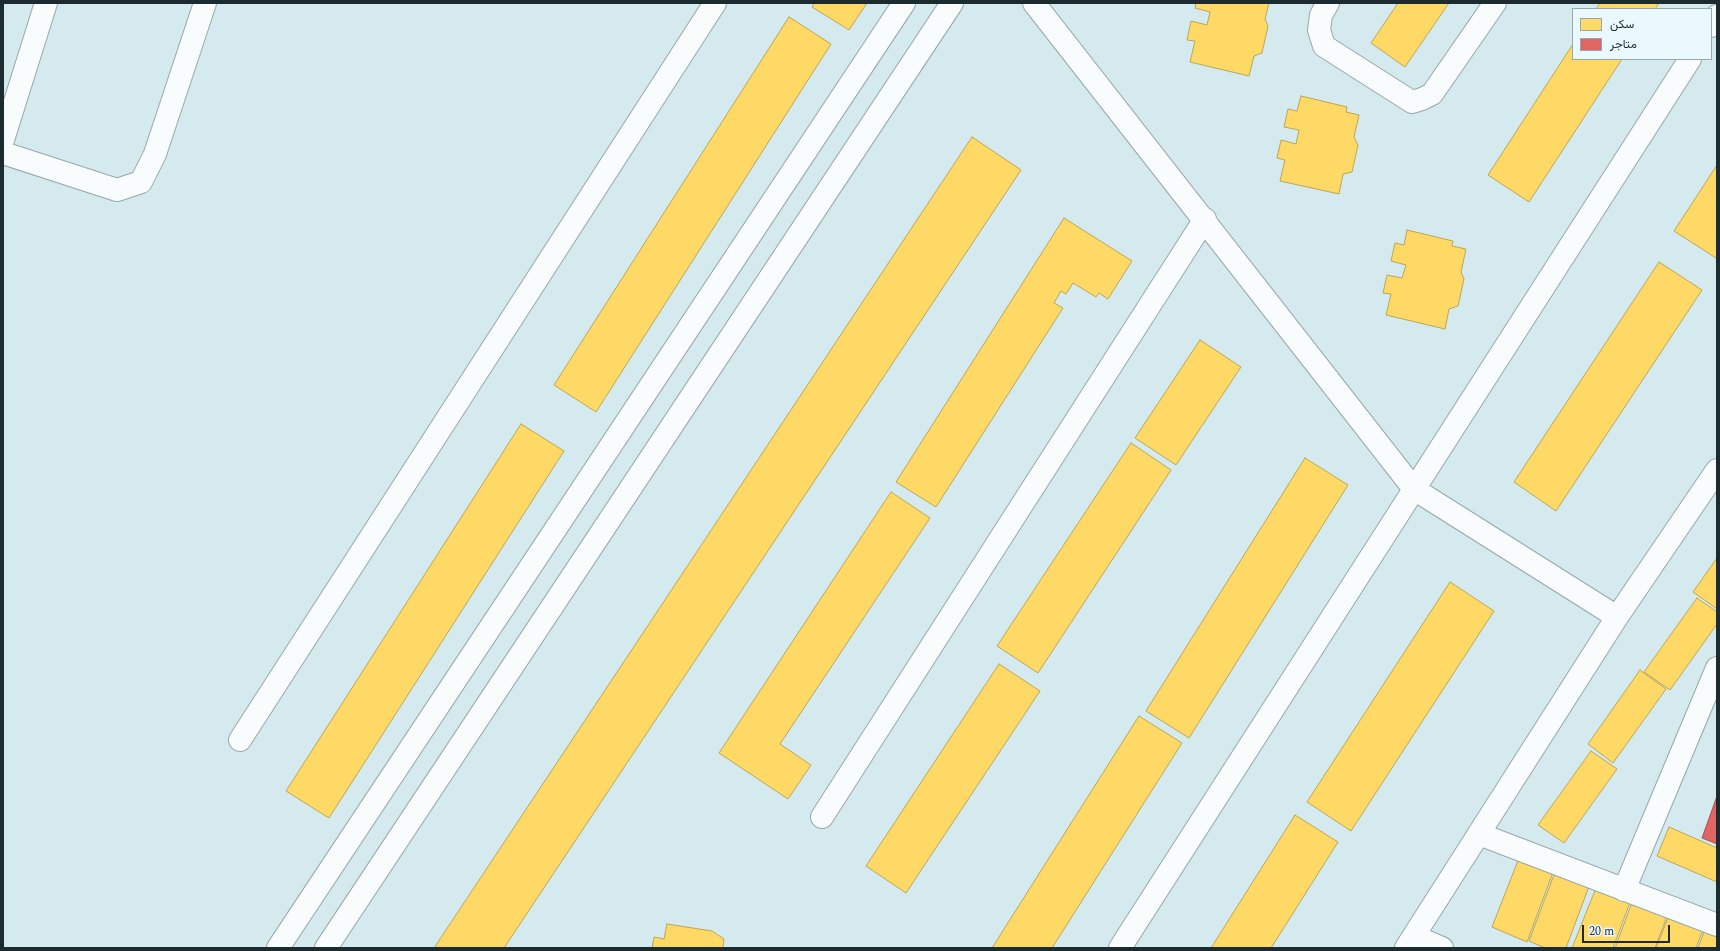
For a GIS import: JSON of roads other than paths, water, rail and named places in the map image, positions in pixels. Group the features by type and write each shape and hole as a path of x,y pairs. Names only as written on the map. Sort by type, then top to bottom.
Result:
{"street":[{"path":"3,140 46,3"},
{"path":"3,153 117,190 141,182 155,154 205,3"},
{"path":"240,740 715,3"},
{"path":"278,948 904,3"},
{"path":"326,948 952,3"},
{"path":"1034,3 1414,489 1617,617"},
{"path":"1328,3 1321,15 1319,30 1324,46 1412,102 1432,94 1495,3"},
{"path":"1120,948 1689,60"},
{"path":"822,817 1204,219"},
{"path":"1442,948 1410,942 1617,617 1717,470"},
{"path":"1624,890 1717,668"},
{"path":"1479,834 1717,925"}]}
